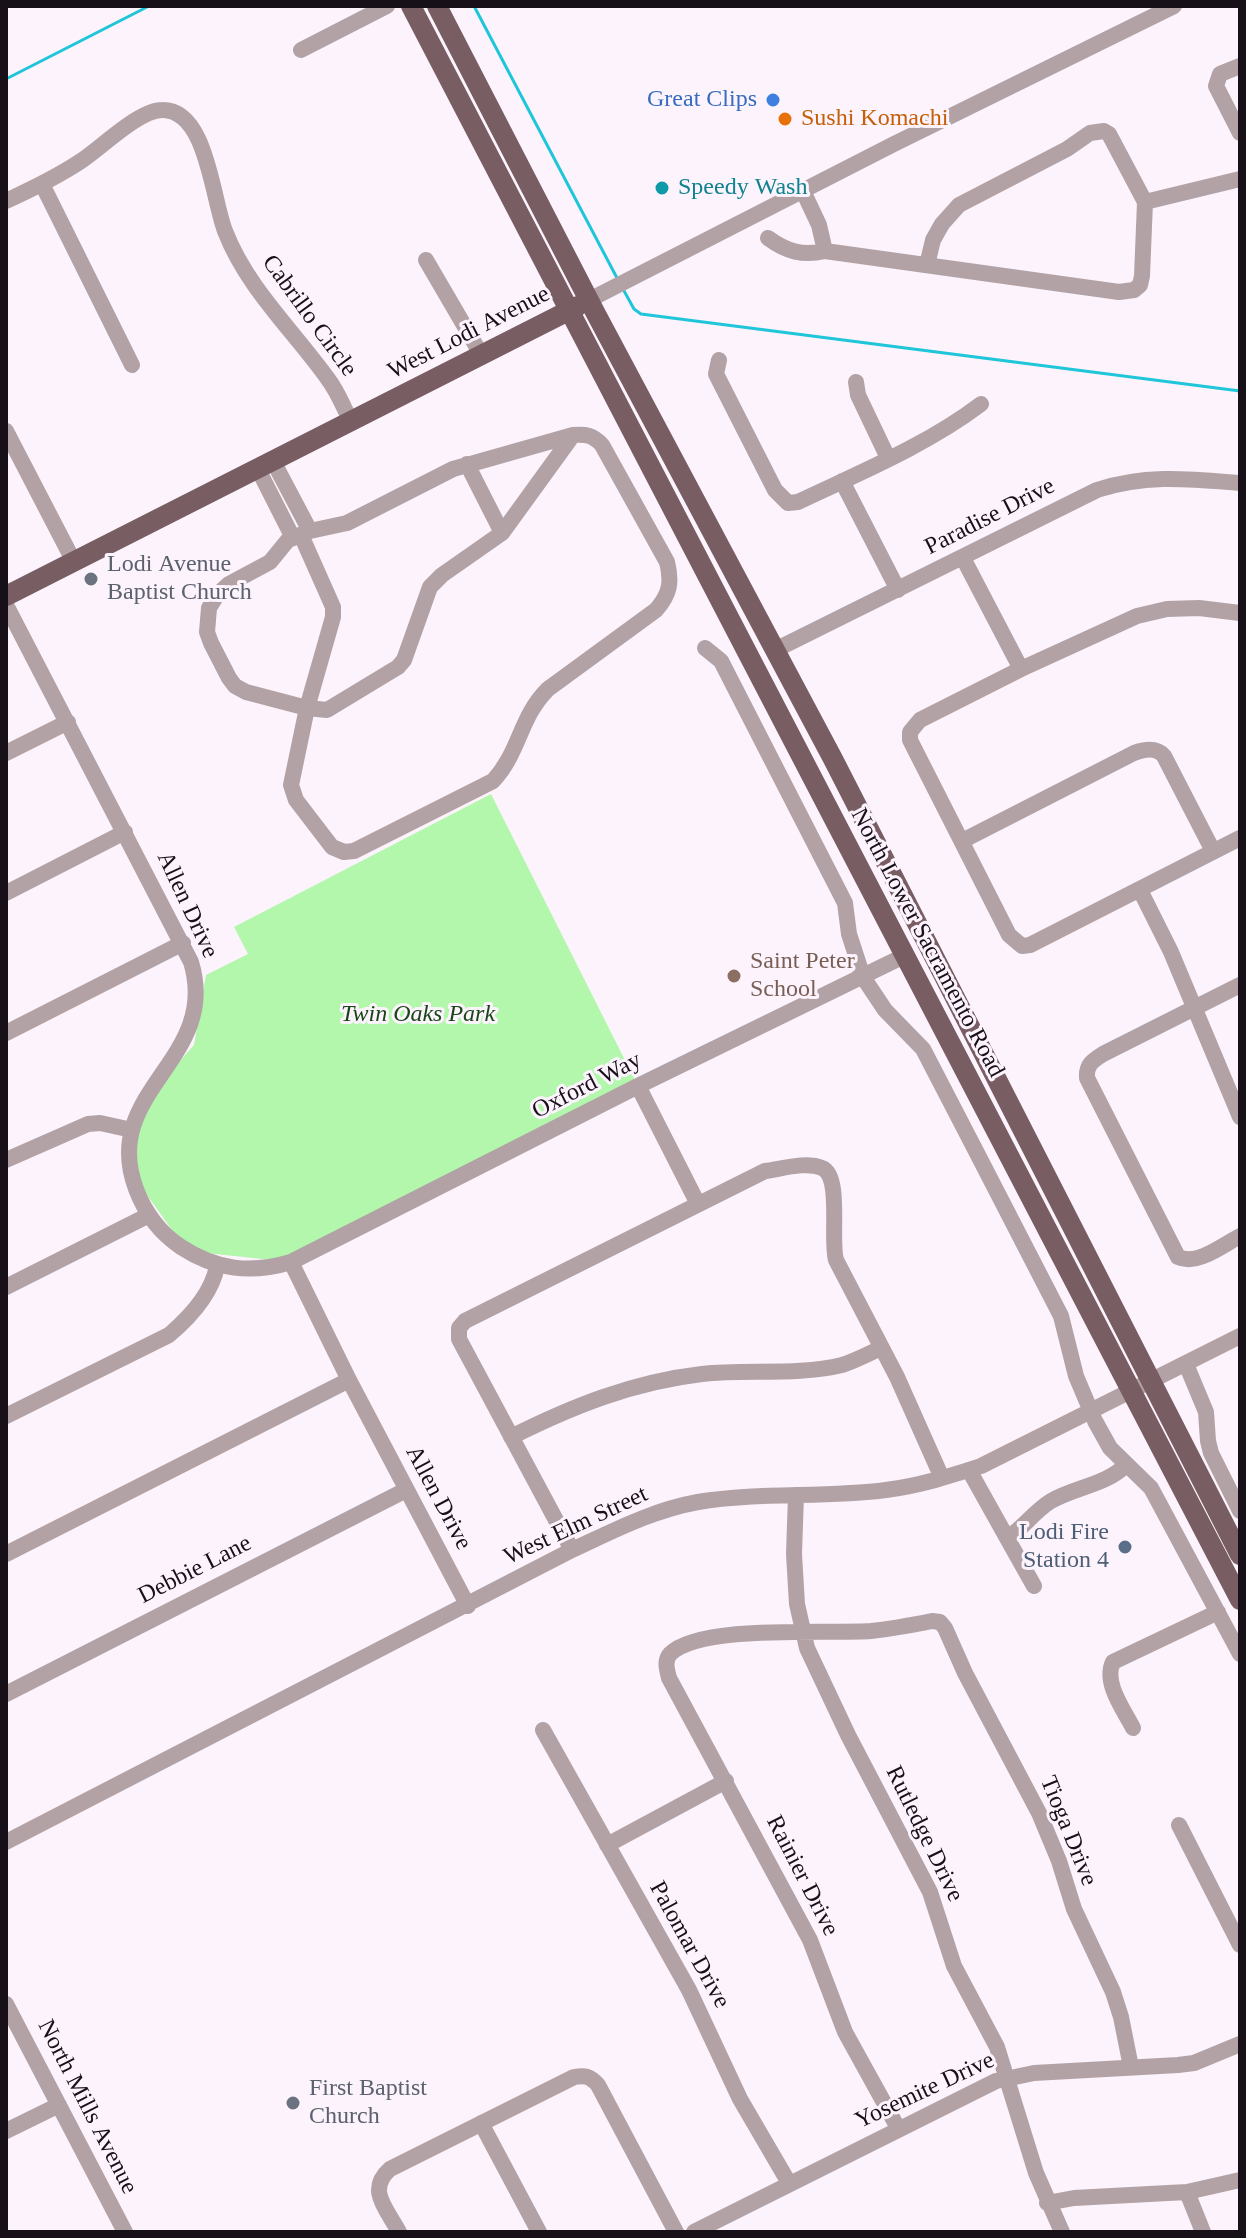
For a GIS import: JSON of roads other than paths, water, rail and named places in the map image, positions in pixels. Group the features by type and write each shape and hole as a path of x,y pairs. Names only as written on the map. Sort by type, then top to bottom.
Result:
{"main road":[{"name":"North Lower Sacramento Road","path":"437,6 977,1040 1240,1600"},
{"name":"North Lower Sacramento Road","path":"415,15 865,882 906,955 1035,1209 1240,1555"},
{"path":"415,15 435,32 476,108 491,111"},
{"name":"West Lodi Avenue","path":"6,596 589,300"},
{"path":"733,623 756,650 775,650"},
{"path":"906,955 921,957 959,1023 977,1040"}],"street":[{"path":"301,50 387,6"},
{"name":"West Lodi Avenue","path":"589,300 954,113 1174,6"},
{"path":"1240,66 1220,74 1216,79 1219,95 1240,133"},
{"name":"Cabrillo Circle","path":"6,201 82,161 153,111 168,110 187,120 197,132 224,230 239,260 265,301 330,381 351,422"},
{"path":"768,238 791,252 810,254 825,251 1119,292 1134,290 1140,285 1145,202 1114,140 1104,131 1090,133 1067,149 959,205 933,240 927,265"},
{"path":"1145,202 1240,179"},
{"path":"42,184 132,365"},
{"path":"803,191 819,225 825,251"},
{"path":"426,260 482,356"},
{"path":"719,360 716,374 771,481 783,501 788,503 798,502 888,458 961,419 981,404"},
{"path":"856,382 858,395 888,458"},
{"path":"6,431 74,562"},
{"path":"265,465 301,534 333,607 333,617 307,708 291,785 296,800 309,819 332,847 344,852 354,851 422,819 493,781 508,765 534,702 656,610 666,599 670,588 667,562 602,445 585,434 573,435 467,464 347,523 301,534 288,540 270,562 229,584 209,608 207,632 235,686 246,692 307,708 327,710 339,705 398,667 404,660 430,587 442,575 502,533 573,435"},
{"path":"467,464 502,533"},
{"name":"Paradise Drive","path":"775,650 1097,490 1126,481 1188,479 1240,483"},
{"path":"842,481 898,590"},
{"path":"963,558 1021,669"},
{"name":"Allen Drive","path":"6,605 183,943 195,975 197,999 192,1027 179,1051 141,1104 132,1130 130,1156 134,1182 149,1215 170,1240 217,1266 262,1269 291,1262 349,1380 468,1606"},
{"path":"1240,613 1167,609 1137,616 920,720 913,726 910,736 1015,943 1022,946 1030,945 1240,838"},
{"path":"705,648 721,661 845,903 849,934 863,977 885,1010 923,1049 1061,1316 1076,1376 1089,1410 1110,1448 1151,1488 1240,1654"},
{"path":"6,753 68,722"},
{"path":"962,841 1147,749 1161,752 1164,756 1213,851"},
{"path":"6,893 125,832"},
{"path":"1140,890 1196,1008 1240,1117"},
{"path":"6,1033 183,943"},
{"name":"Oxford Way","path":"291,1262 638,1086 906,955"},
{"path":"1240,985 1103,1054 1091,1062 1087,1070 1087,1078 1178,1257 1186,1261 1204,1255 1240,1236"},
{"path":"638,1086 697,1202"},
{"path":"6,1160 88,1124 100,1123 132,1130"},
{"path":"572,1550 459,1339 461,1325 697,1202 765,1171 798,1166 822,1167 832,1177 834,1253 922,1429 942,1478"},
{"path":"6,1287 149,1215"},
{"path":"6,1416 169,1335 186,1321 202,1299 217,1266"},
{"name":"West Elm Street","path":"6,1842 637,1519 696,1502 889,1490 969,1470 1240,1336"},
{"path":"511,1437 584,1403 644,1384 730,1371 820,1369 843,1365 881,1348"},
{"path":"1186,1364 1206,1412 1211,1453 1240,1511"},
{"path":"6,1554 349,1380"},
{"path":"1007,1538 1017,1533 1028,1517 1051,1501 1110,1477 1126,1465"},
{"path":"969,1470 1034,1586"},
{"name":"Debbie Lane","path":"6,1694 406,1490"},
{"name":"Rutledge Drive","path":"796,1495 794,1554 802,1632 817,1672 930,1892 954,1966 997,2047 1036,2173 1062,2232"},
{"path":"1133,1728 1110,1681 1109,1670 1113,1662 1218,1612"},
{"name":"Tioga Drive","path":"802,1632 869,1631 932,1621 940,1622 945,1628 1044,1825 1074,1909 1113,1992 1131,2067"},
{"name":"Rainier Drive","path":"802,1632 721,1636 676,1651 667,1660 669,1678 810,1940 845,2032 898,2128"},
{"name":"Palomar Drive","path":"543,1730 689,1990 740,2099 789,2183"},
{"path":"607,1845 726,1781"},
{"path":"1179,1825 1240,1945"},
{"name":"North Mills Avenue","path":"6,2004 125,2232"},
{"name":"Yosemite Drive","path":"694,2232 978,2088 1007,2078 1034,2073 1194,2063 1240,2044"},
{"path":"399,2232 379,2195 377,2185 385,2174 481,2123 574,2077 584,2075 595,2081 676,2232"},
{"path":"6,2131 59,2105"},
{"path":"481,2123 539,2232"},
{"path":"1047,2203 1103,2195 1187,2192 1240,2180"},
{"path":"1187,2192 1203,2232"}],"waterway":[{"path":"6,79 149,6"},
{"path":"474,6 617,278"},
{"path":"623,289 634,309 641,314 1240,391"}],"place":[{"name":"Great Clips","path":"773,100"},
{"name":"Sushi Komachi","path":"785,119"},
{"name":"Speedy Wash","path":"662,188"},
{"name":"Lodi Avenue Baptist Church","path":"91,579"},
{"name":"Saint Peter School","path":"734,976"},
{"name":"Lodi Fire Station 4","path":"1125,1547"},
{"name":"First Baptist Church","path":"293,2103"}],"park label":[{"name":"Twin Oaks Park","path":"418,1015"}]}
